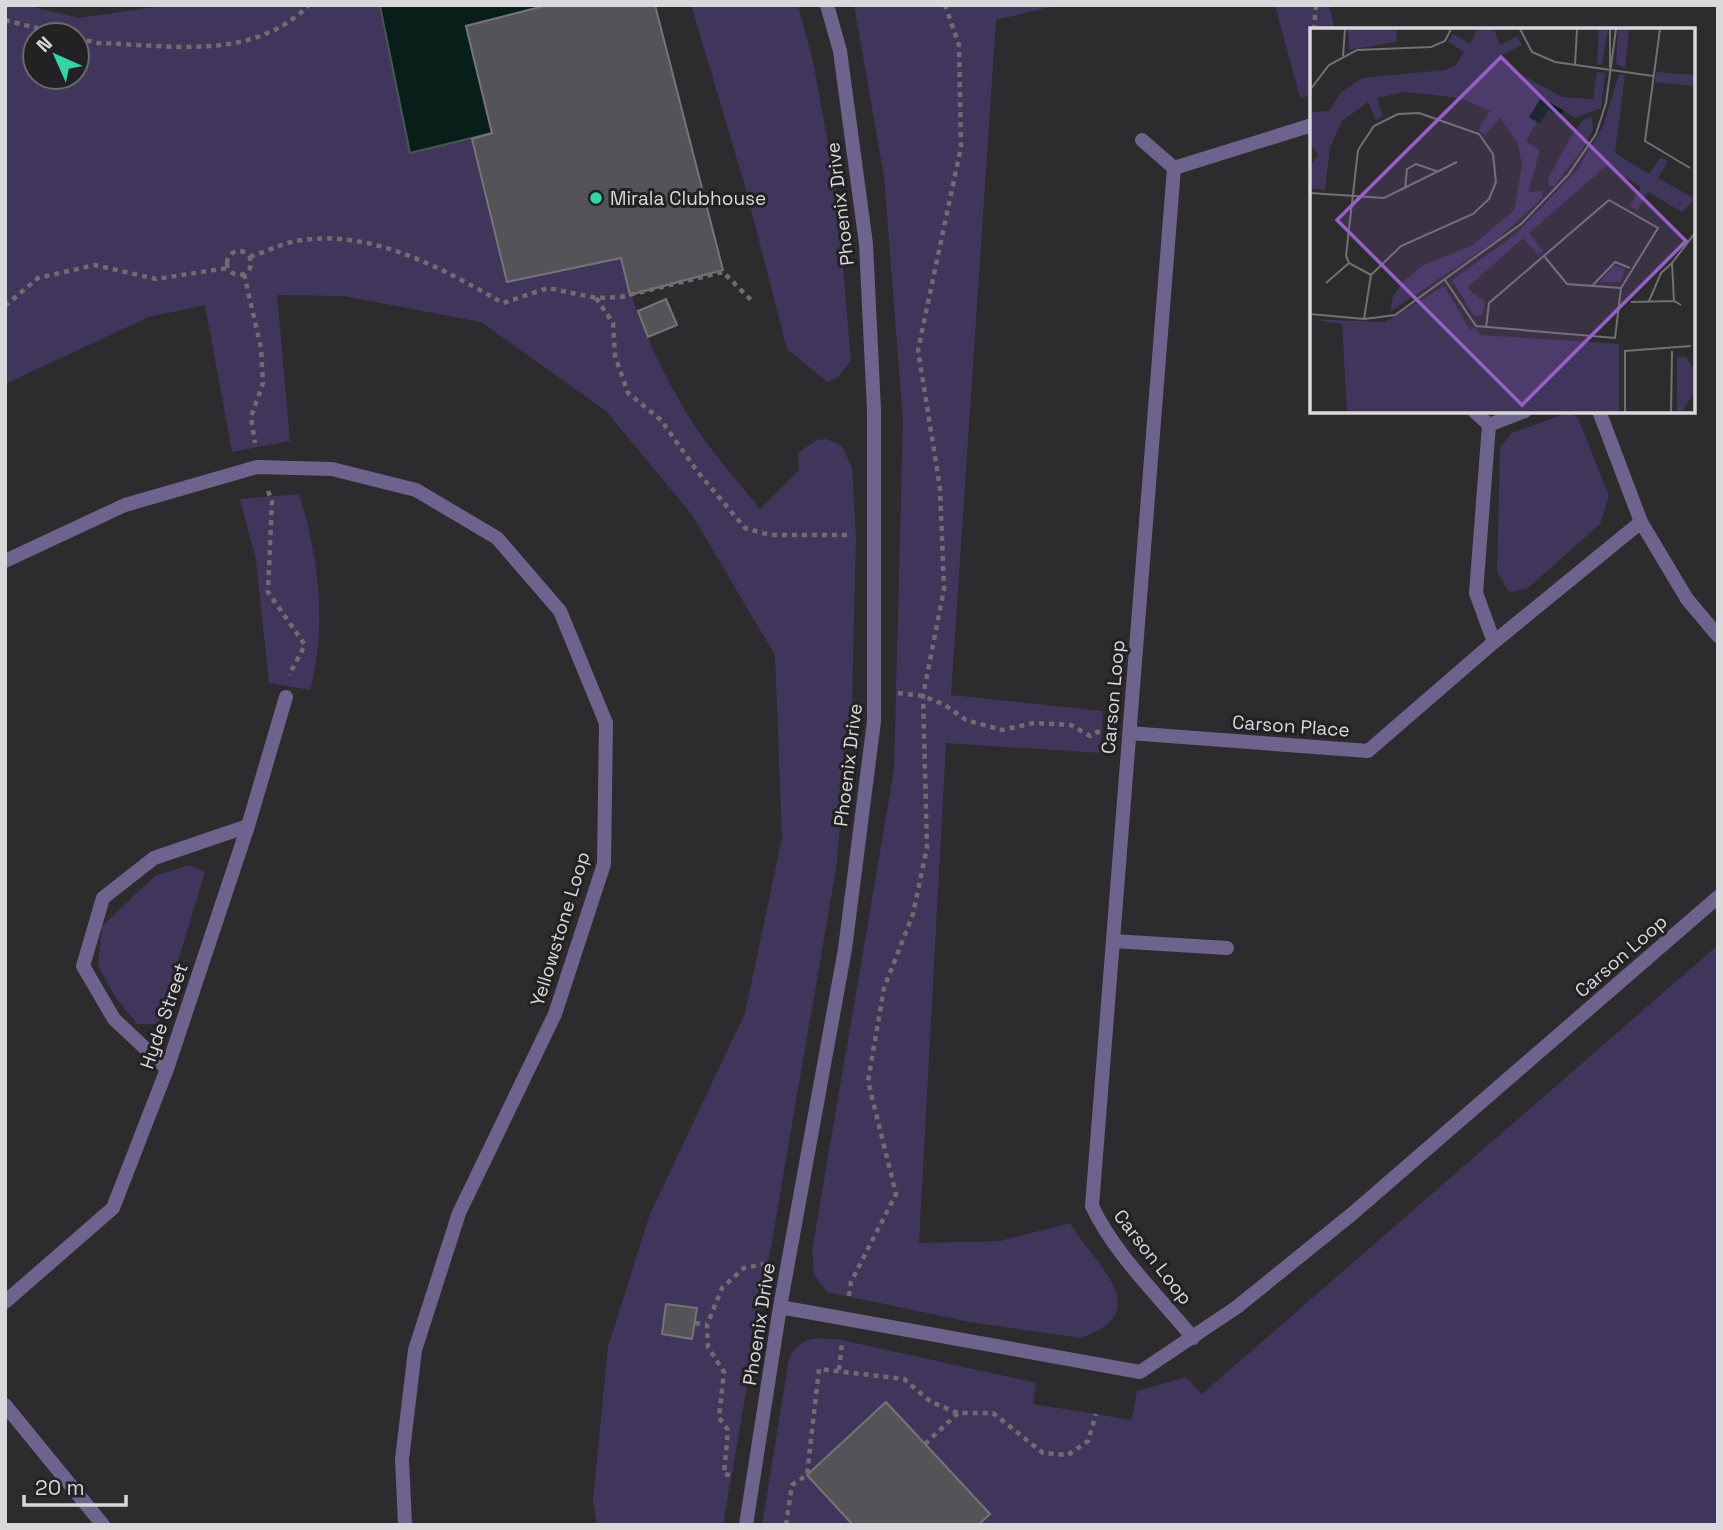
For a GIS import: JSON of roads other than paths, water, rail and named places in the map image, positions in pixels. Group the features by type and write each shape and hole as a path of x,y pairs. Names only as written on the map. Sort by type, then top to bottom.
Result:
{"street":[{"name":"Phoenix Drive","path":"746,1525 780,1307 845,949 874,721 874,410 866,244 840,51 827,5"},
{"path":"1142,139 1174,168 1310,126"},
{"name":"Carson Loop","path":"1174,168 1092,1206 1101,1226 1193,1338"},
{"path":"1476,413 1489,425"},
{"path":"1489,425 1520,413"},
{"path":"1601,413 1641,522 1687,599 1718,636"},
{"path":"1489,425 1476,593 1494,642"},
{"name":"Yellowstone Loop","path":"5,561 125,505 257,467 332,469 416,491 497,538 560,611 606,723 604,864 555,1013 459,1213 415,1350 402,1460 405,1525"},
{"name":"Carson Place","path":"1129,733 1368,751 1494,642 1641,522"},
{"name":"Hyde Street","path":"5,1302 113,1208 167,1069 248,826 286,697"},
{"path":"167,1069 114,1019 83,966 103,898 154,859 248,826"},
{"name":"Carson Loop","path":"780,1307 1140,1371 1193,1338 1362,1205 1718,897"},
{"path":"1113,941 1227,948"},
{"path":"5,1405 103,1525"}],"place":[{"name":"Mirala Clubhouse","path":"596,198"}]}
